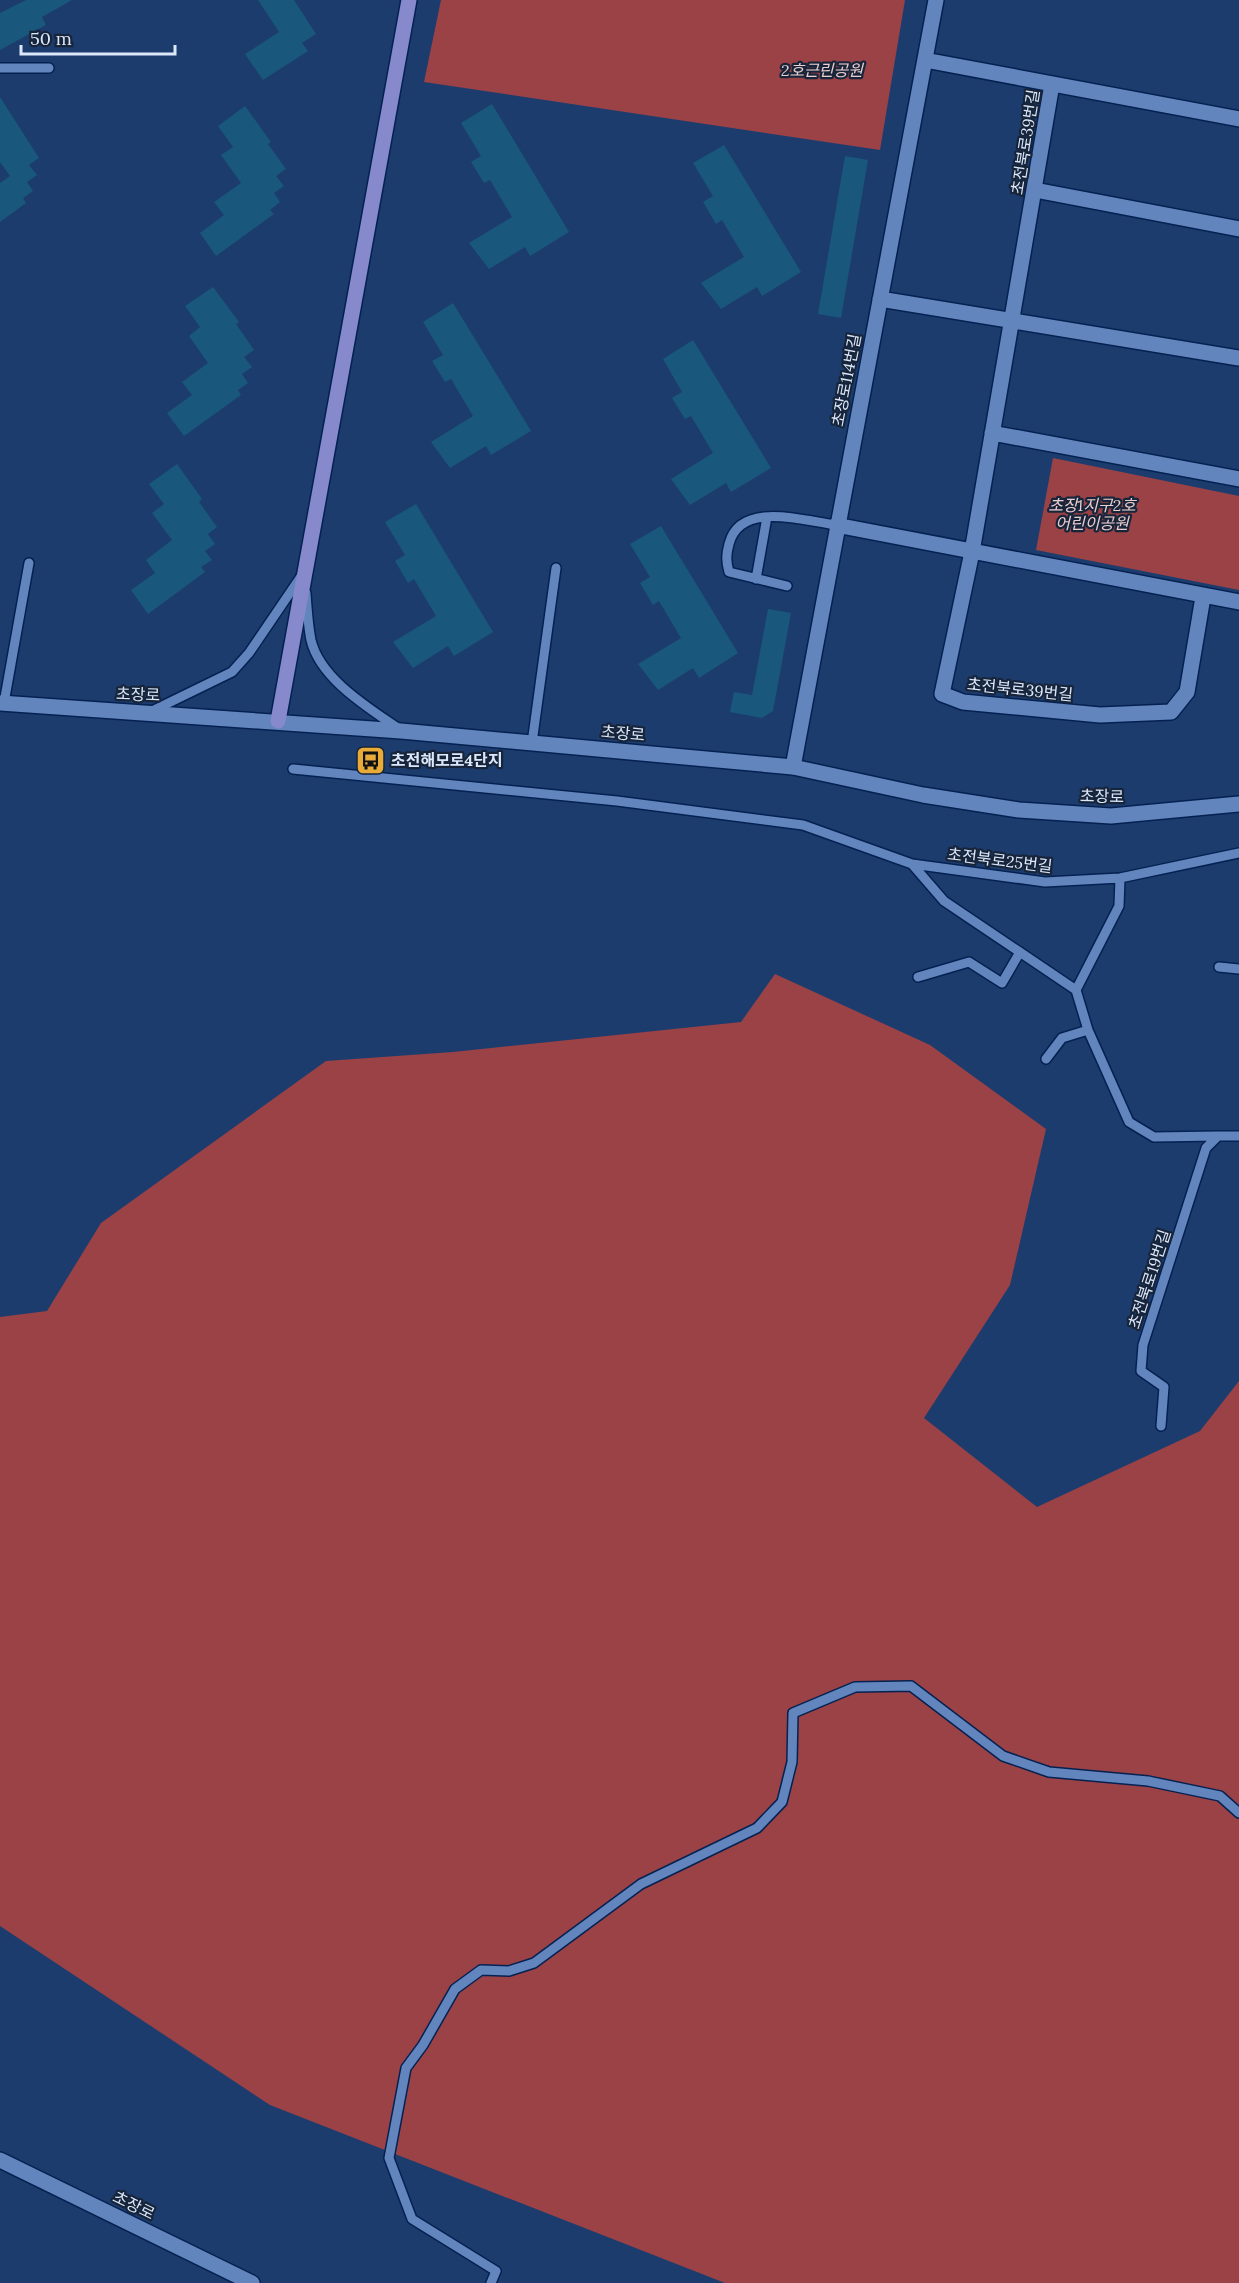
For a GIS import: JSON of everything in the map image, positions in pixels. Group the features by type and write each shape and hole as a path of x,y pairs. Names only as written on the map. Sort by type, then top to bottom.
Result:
{"main road":[{"path":"278,721 303,573 409,0"}],"street":[{"name":"초장로114번길","path":"793,767 836,525 936,0"},
{"path":"925,60 1052,84"},
{"name":"초전북로39번길","path":"1203,597 1187,692 1171,712 1100,715 963,702 942,694 972,552 1013,323 1052,84 1239,119"},
{"path":"1035,190 1239,229"},
{"path":"880,299 1013,323 1239,358"},
{"path":"992,433 1239,479"},
{"path":"836,525 1203,597 1239,602"},
{"name":"초장로","path":"2,703 71,710 150,712 278,721 793,767 923,795 1019,810 1112,816 1239,804"},
{"name":"초장로","path":"0,2160 252,2283"}],"lane":[{"path":"0,68 49,68"},
{"path":"787,586 729,572 725,558 731,534 740,524 754,517 767,516 836,525"},
{"path":"756,579 767,516"},
{"path":"2,703 29,563"},
{"path":"532,743 555,568"},
{"path":"150,712 232,672 249,653 303,573"},
{"path":"303,573 312,642 327,669 347,692 401,731"},
{"name":"초전북로25번길","path":"293,769 617,801 803,825 912,864 1045,882 1120,878 1239,853"},
{"name":"초전북로25번길","path":"912,864 944,901 1076,990"},
{"path":"1120,878 1119,906 1076,990 1088,1030 1129,1122 1154,1137 1239,1136"},
{"path":"918,977 969,962 1002,983 1020,952"},
{"path":"1219,967 1239,969"},
{"path":"1046,1059 1062,1038 1088,1030"},
{"name":"초전북로19번길","path":"1161,1426 1164,1387 1141,1371 1143,1345 1206,1148 1218,1136"},
{"path":"491,2283 496,2271 412,2219 389,2158 406,2068 423,2045 455,1989 481,1970 509,1971 534,1963 641,1884 757,1828 782,1802 792,1762 793,1713 855,1686 911,1686 1003,1756 1049,1772 1148,1781 1220,1796 1239,1813"}],"green space":[{"name":"2호근린공원","path":"441,0 905,0 880,150 424,82"},
{"name":"초장1지구2호 어린이공원","path":"1053,458 1239,496 1239,590 1036,550"},
{"path":"775,974 930,1045 1046,1129 1010,1285 924,1418 1037,1507 1200,1431 1239,1381 1239,2283 725,2283 270,2105 0,1926 0,1317 47,1311 101,1223 326,1061 453,1052 741,1022"}],"building":[{"path":"26,0 72,0 42,17 46,25 0,50 0,13"},
{"path":"258,0 294,0 316,34 302,43 308,51 263,80 245,54 279,32"},
{"path":"0,97 39,158 29,165 37,175 27,182 33,191 23,198 26,203 0,222 0,183 10,176 0,162"},
{"path":"492,104 569,232 530,256 525,247 489,269 469,243 512,217 490,180 484,183 471,162 481,156 461,123"},
{"path":"245,106 271,142 268,144 286,169 276,176 284,186 274,193 280,202 270,210 274,214 216,256 200,233 224,215 214,202 241,183 221,155 233,147 218,126"},
{"path":"724,145 801,272 762,296 757,287 721,309 701,283 744,257 722,220 716,224 703,202 713,196 693,163"},
{"path":"845,156 868,160 841,318 818,314"},
{"path":"213,287 239,322 236,324 254,350 244,357 252,367 242,374 248,383 238,390 241,395 184,436 167,413 192,395 182,382 208,363 189,336 200,327 185,306"},
{"path":"453,303 531,431 491,455 486,446 450,468 431,442 473,416 451,379 445,382 432,361 443,355 423,322"},
{"path":"693,340 771,468 731,492 726,483 690,505 671,479 713,453 691,416 685,419 672,398 682,392 663,359"},
{"path":"177,464 202,499 199,502 217,527 208,534 215,544 205,551 212,560 201,567 205,572 148,614 131,590 155,573 146,560 172,540 152,513 164,504 149,484"},
{"path":"416,504 493,632 454,656 448,646 413,668 393,642 436,616 414,579 408,583 395,561 405,555 385,522"},
{"path":"661,526 738,653 699,678 693,668 658,690 638,664 681,638 659,601 653,605 640,583 650,577 630,544"},
{"path":"768,609 791,613 773,711 762,718 730,712 734,692 752,695"}],"place":[{"name":"초전해모로4단지","path":"370,760"}]}
